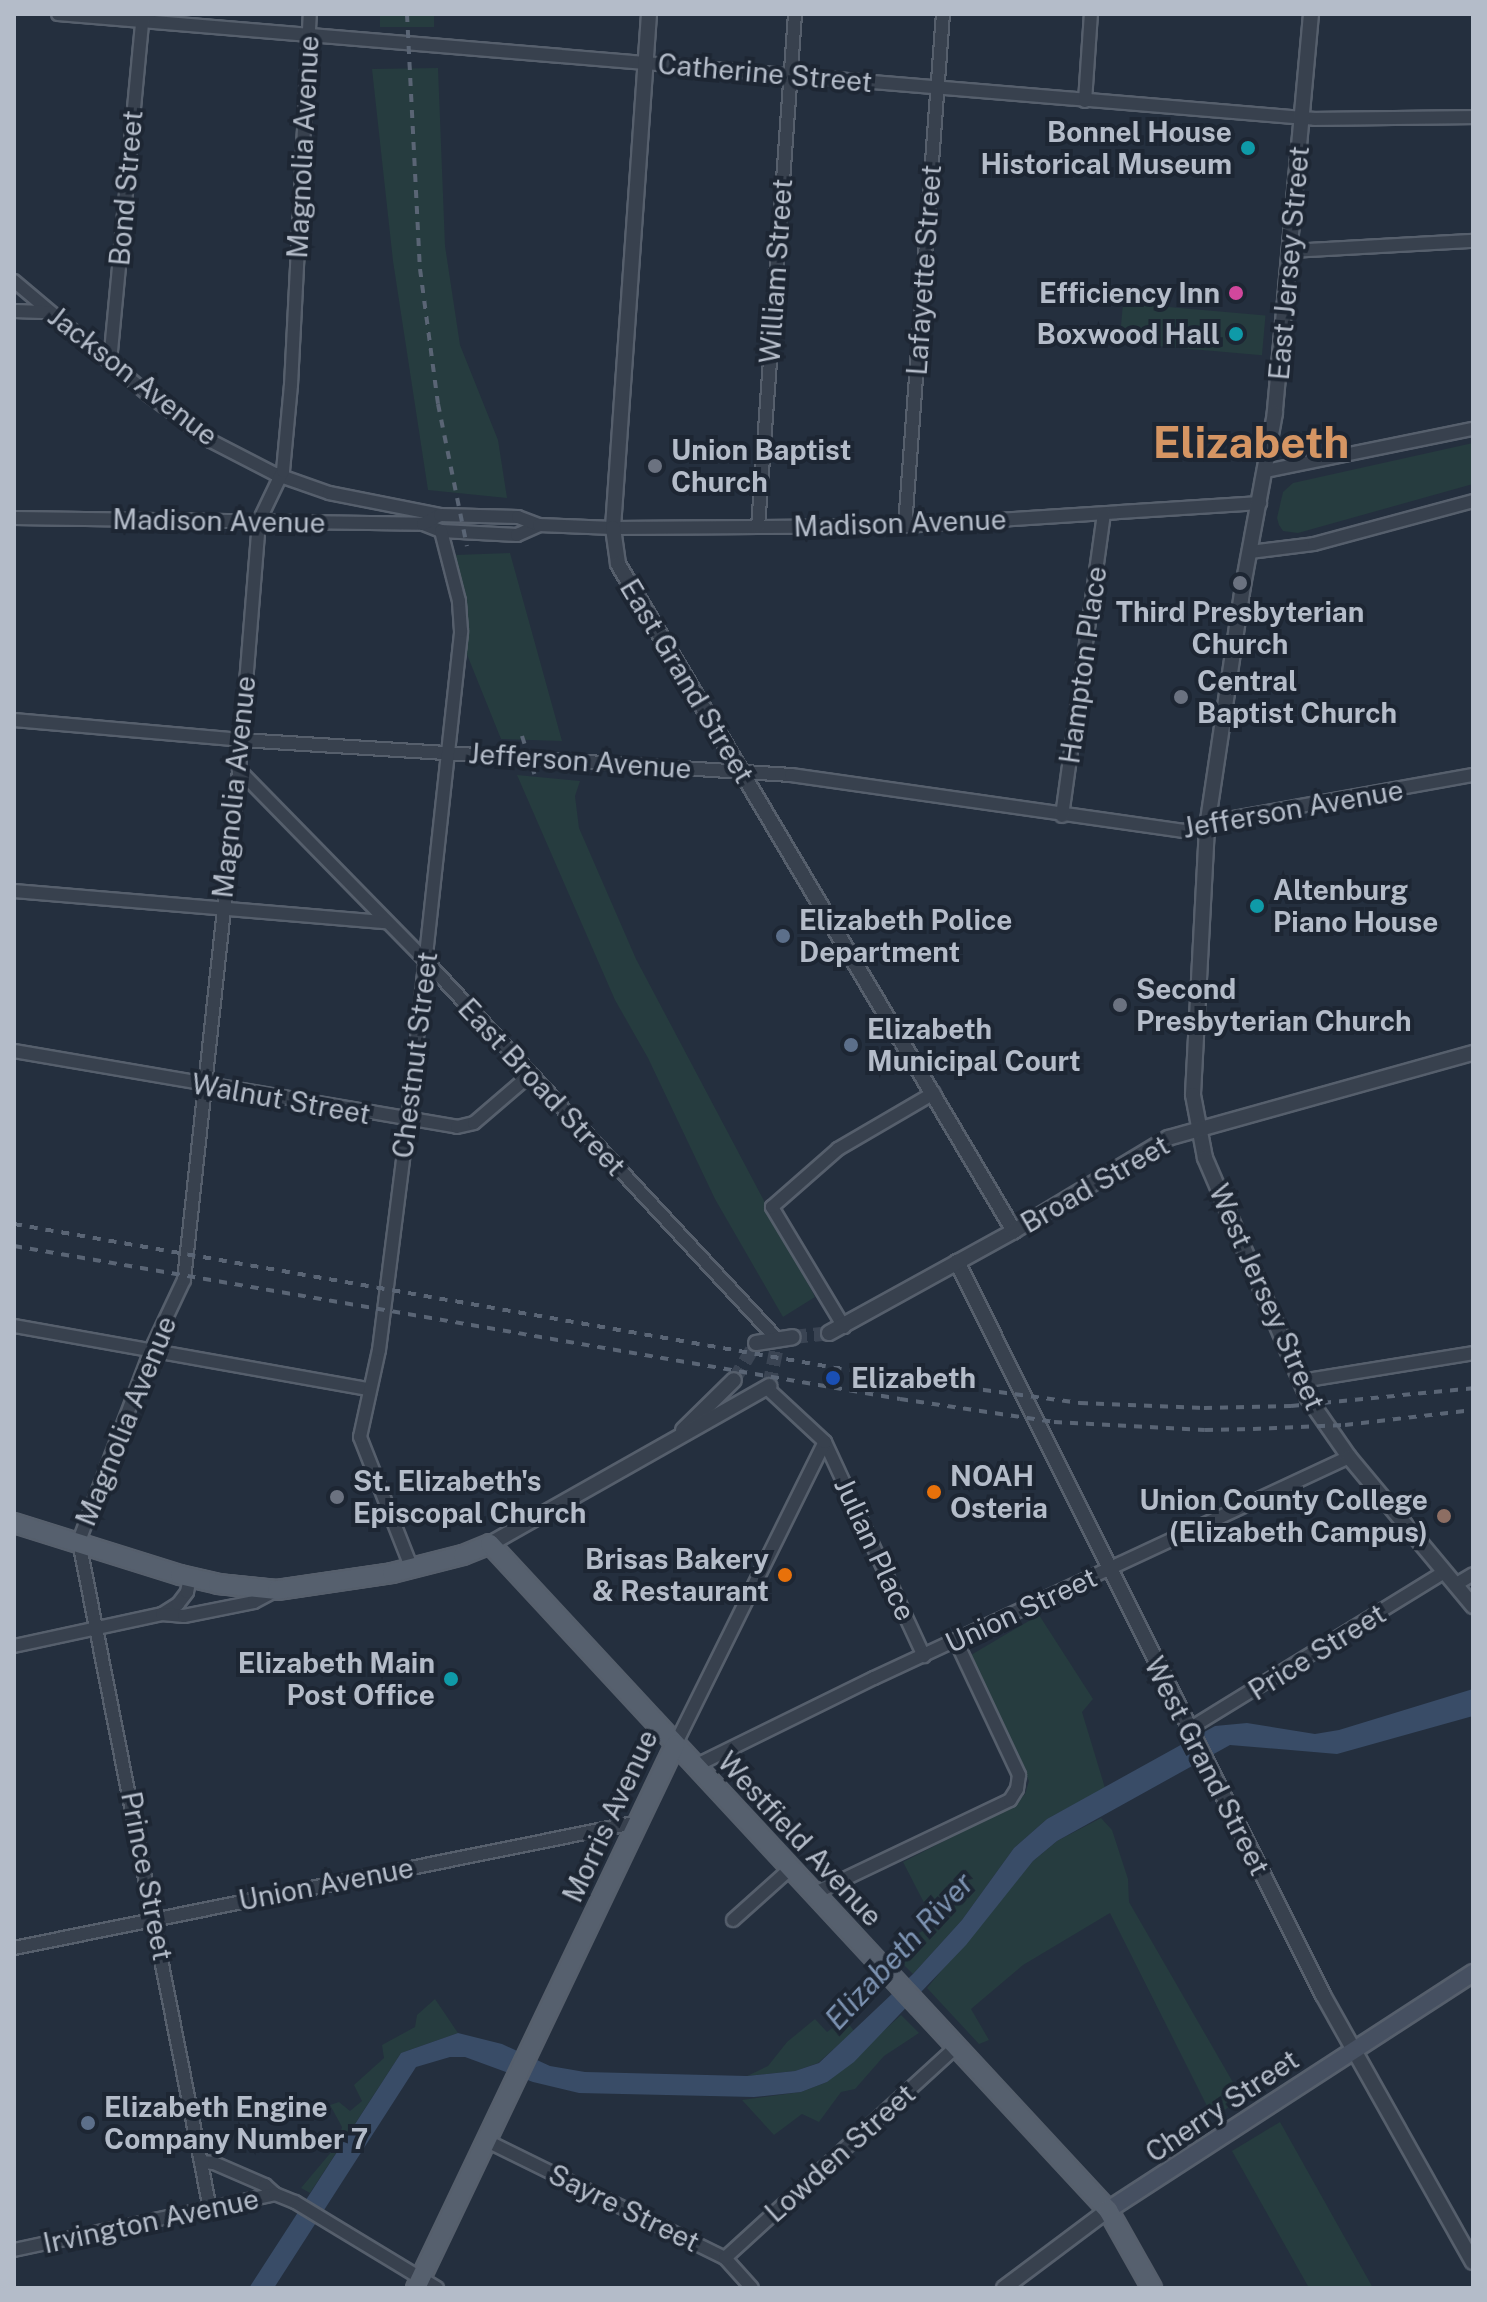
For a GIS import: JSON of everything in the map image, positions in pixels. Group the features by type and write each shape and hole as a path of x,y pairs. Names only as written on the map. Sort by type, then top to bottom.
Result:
{"main road":[{"path":"14,1523 190,1578 277,1590 412,1569 490,1544"},
{"name":"Westfield Avenue","path":"490,1544 1108,2210 1152,2288"},
{"name":"Morris Avenue","path":"418,2282 675,1745"},
{"name":"Cherry Street","path":"1108,2210 1473,1973"}],"street":[{"name":"Catherine Street","path":"58,14 142,18 646,64 1302,117 1473,117"},
{"name":"Magnolia Avenue","path":"80,1544 151,1350 184,1280 239,770 259,521 282,476 291,385 310,14"},
{"name":"East Grand Street","path":"649,14 613,528 618,564 1014,1231"},
{"name":"William Street","path":"758,527 795,14"},
{"name":"Lafayette Street","path":"905,526 943,14"},
{"path":"1085,101 1091,14"},
{"name":"East Jersey Street","path":"1199,1129 1193,1095 1207,827 1250,552 1266,471 1292,251 1311,14"},
{"name":"Bond Street","path":"110,362 142,18"},
{"path":"1292,251 1473,241"},
{"name":"Jackson Avenue","path":"14,281 211,441 282,476 329,493 440,515"},
{"path":"14,311 50,312"},
{"path":"1266,471 1473,429"},
{"path":"1250,552 1314,544 1473,501"},
{"name":"Madison Avenue","path":"423,524 440,515 518,517 539,525 613,528 905,526 1260,503"},
{"name":"Hampton Place","path":"1062,816 1104,514"},
{"name":"Madison Avenue","path":"14,518 423,524 441,531 517,535 539,525"},
{"name":"Chestnut Street","path":"412,1569 360,1437 379,1350 408,1121 461,631 459,601 441,531"},
{"name":"Jefferson Avenue","path":"14,720 241,740 806,777 1170,831 1207,827 1234,818 1473,775"},
{"name":"East Broad Street","path":"239,770 427,962 777,1342"},
{"path":"14,891 386,922"},
{"name":"Walnut Street","path":"14,1051 408,1121 466,1127 531,1074"},
{"name":"Broad Street","path":"829,1333 1014,1231 1168,1138 1473,1053"},
{"path":"844,1327 772,1207 838,1149 934,1093"},
{"name":"West Jersey Street","path":"1199,1129 1205,1158 1316,1410 1349,1457 1473,1606"},
{"name":"West Grand Street","path":"957,1262 1352,2050 1473,2262"},
{"path":"14,1326 369,1389"},
{"path":"756,1343 793,1337"},
{"path":"1301,1381 1473,1353"},
{"path":"681,1433 734,1380"},
{"path":"490,1544 681,1433 704,1425 768,1387 825,1442"},
{"name":"Julian Place","path":"825,1442 924,1656"},
{"name":"Morris Avenue","path":"675,1745 825,1442"},
{"name":"Union Street","path":"695,1766 1108,1568 1349,1457"},
{"name":"Prince Street","path":"80,1544 208,2163 210,2209"},
{"name":"Price Street","path":"1191,1734 1444,1572"},
{"path":"1455,1585 1473,1574"},
{"path":"162,1614 178,1604 187,1592 190,1578"},
{"path":"14,1646 162,1614 184,1616 254,1602 277,1590"},
{"path":"813,1894 1010,1800 1017,1789 1019,1775 956,1641"},
{"name":"Union Avenue","path":"14,1948 639,1822"},
{"path":"733,1920 790,1869"},
{"name":"Lowden Street","path":"725,2258 956,2047"},
{"name":"Sayre Street","path":"487,2141 725,2258 752,2288"},
{"path":"208,2163 265,2185 275,2194"},
{"name":"Irvington Avenue","path":"14,2250 275,2194 330,2222 418,2282 437,2288"},
{"name":"Cherry Street","path":"1004,2288 1108,2210"}],"green space":[{"path":"380,14 434,14 434,27 380,27"},
{"path":"438,68 445,246 460,345 498,440 507,498 428,490 393,261 372,69"},
{"path":"1123,303 1265,315 1262,355 1120,343"},
{"path":"1473,443 1473,484 1298,533 1283,531 1279,525 1277,518 1283,492 1293,483"},
{"path":"510,553 562,741 501,739 464,647 467,603 455,555"},
{"path":"517,775 580,781 575,796 579,828 636,959 815,1297 783,1317 715,1199 648,1058 615,1000"},
{"path":"1039,1615 1093,1699 1082,1712 1105,1788 1047,1819 1014,1848 962,1920 913,1974 889,1950 935,1924 903,1862 1015,1805 1025,1794 1029,1781 971,1655"},
{"path":"1101,1818 1112,1830 1128,1879 1129,1902 1242,2098 1213,2118 1110,1913 1023,1965 971,2009 989,2040 979,2044 927,1988 1033,1861 1057,1841"},
{"path":"435,1999 458,2033 401,2053 310,2193 301,2188 338,2144 342,2127 330,2105 339,2102 350,2111 362,2101 354,2085 384,2058 382,2045 415,2027 417,2015"},
{"path":"901,2015 919,2033 884,2056 855,2089 841,2092 819,2122 802,2114 774,2135 742,2100 801,2092 827,2082"},
{"path":"815,2019 827,2032 845,2019 854,2031 818,2063 795,2071 747,2076 768,2066 787,2042"},
{"path":"1280,2122 1373,2288 1309,2288 1232,2151"}],"water":[{"path":"1473,1689 1473,1716 1337,1754 1230,1745 1057,1841 1033,1861 966,1945 854,2062 827,2082 801,2092 754,2097 579,2093 533,2082 465,2057 450,2057 416,2067 274,2288 249,2288 401,2053 458,2033 502,2044 550,2066 585,2072 747,2076 795,2071 819,2063 913,1974 962,1920 1014,1848 1047,1819 1215,1726 1247,1723 1315,1734 1339,1730"}],"tunnel":[{"path":"793,1337 829,1333"},
{"path":"734,1380 756,1343"},
{"path":"769,1386 777,1346"}],"railway":[{"path":"407,14 420,269 438,404 467,546"},
{"path":"522,736 535,776"},
{"path":"14,1224 888,1377 1080,1403 1204,1408 1291,1406 1473,1388"},
{"path":"14,1246 900,1399 1054,1422 1205,1430 1253,1429 1345,1425 1473,1410"}],"place":[{"name":"Bonnel House Historical Museum","path":"1248,148"},
{"name":"Efficiency Inn","path":"1236,293"},
{"name":"Boxwood Hall","path":"1236,334"},
{"name":"Union Baptist Church","path":"655,466"},
{"name":"Third Presbyterian Church","path":"1240,583"},
{"name":"Central Baptist Church","path":"1181,697"},
{"name":"Altenburg Piano House","path":"1257,906"},
{"name":"Elizabeth Police Department","path":"783,936"},
{"name":"Second Presbyterian Church","path":"1120,1005"},
{"name":"Elizabeth Municipal Court","path":"851,1045"},
{"name":"Elizabeth","path":"833,1378"},
{"name":"NOAH Osteria","path":"934,1492"},
{"name":"St. Elizabeth's Episcopal Church","path":"337,1497"},
{"name":"Union County College (Elizabeth Campus)","path":"1444,1516"},
{"name":"Brisas Bakery & Restaurant","path":"785,1575"},
{"name":"Elizabeth Main Post Office","path":"451,1679"},
{"name":"Elizabeth Engine Company Number 7","path":"88,2123"}],"district":[{"name":"Elizabeth","path":"1251,442"}],"water label":[{"name":"Elizabeth River","path":"899,1951"}]}
